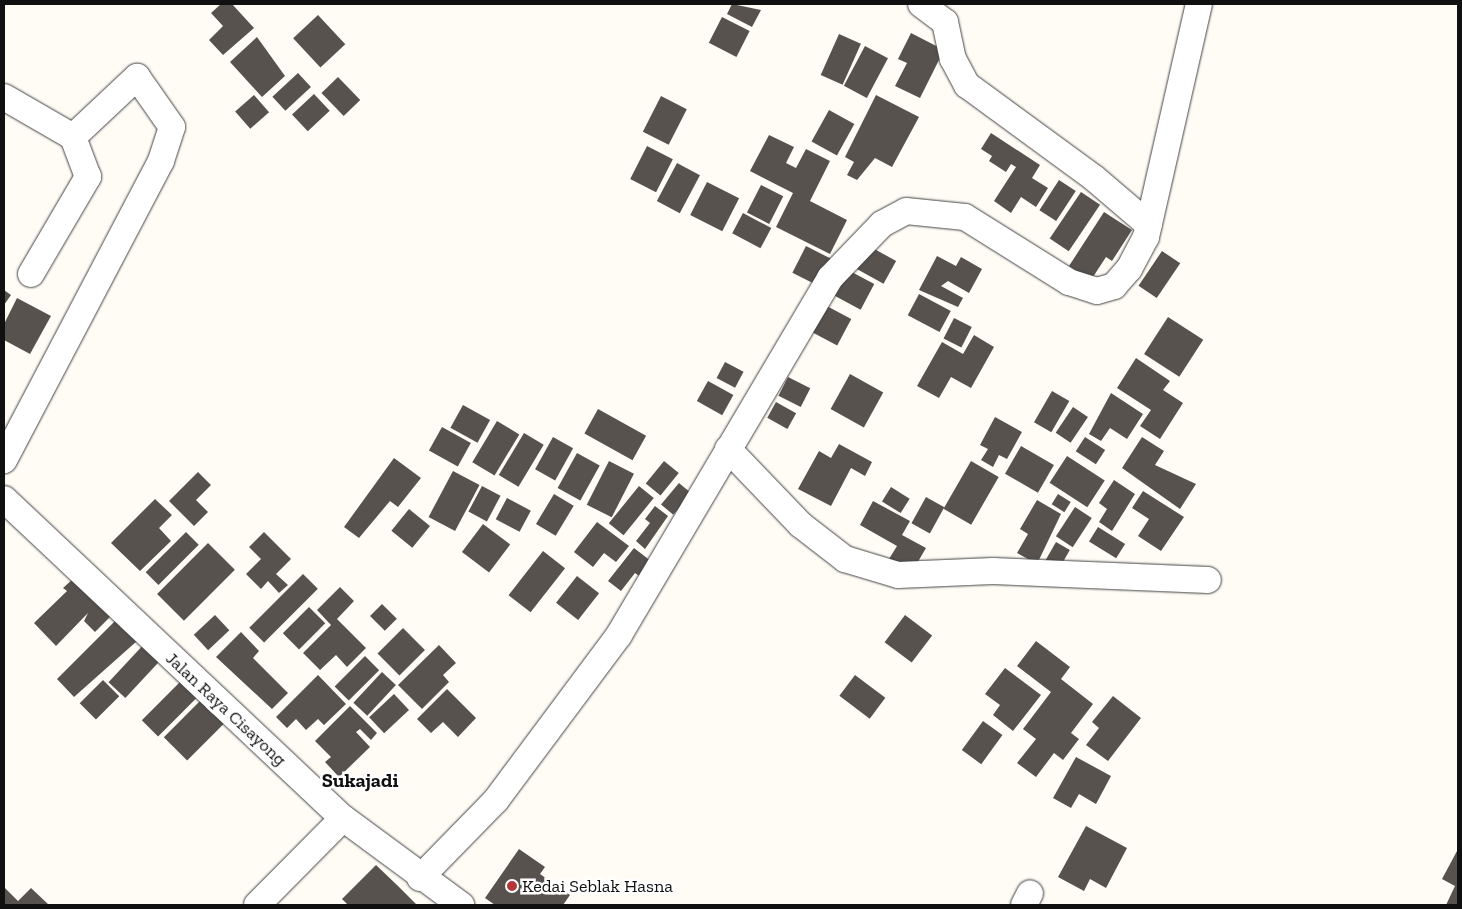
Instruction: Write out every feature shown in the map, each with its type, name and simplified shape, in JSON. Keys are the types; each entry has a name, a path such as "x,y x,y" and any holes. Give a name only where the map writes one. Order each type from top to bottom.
{"street":[{"path":"921,4 945,22 953,59 967,85 1094,178 1149,225"},
{"path":"420,878 496,800 619,635 830,278 882,224 906,211 965,217 1069,282 1098,291 1114,286 1130,269 1149,225 1199,4"},
{"path":"4,460 161,161 172,127 137,77 73,136"},
{"path":"4,97 73,136 88,177 31,274"},
{"path":"728,449 801,525 845,559 898,576 993,571 1208,580"},
{"name":"Jalan Raya Cisayong","path":"4,499 343,818 420,878 461,905"},
{"path":"257,905 343,818"}],"building":[{"path":"221,4 232,4 254,28 223,55 209,40 223,26 211,13"},
{"path":"732,4 761,10 752,27 727,14"},
{"path":"318,15 345,44 320,67 293,38"},
{"path":"722,17 750,31 736,57 709,43"},
{"path":"911,33 944,50 920,98 895,86 907,63 898,59"},
{"path":"839,34 861,44 843,85 821,75"},
{"path":"257,37 285,76 262,97 230,62"},
{"path":"865,46 888,58 867,98 844,86"},
{"path":"298,73 311,87 285,111 272,97"},
{"path":"338,77 360,100 344,116 321,93"},
{"path":"314,94 330,111 308,131 292,114"},
{"path":"254,95 269,112 250,129 235,111"},
{"path":"876,95 919,117 892,167 875,158 857,180 847,175 854,162 845,157"},
{"path":"661,96 687,109 669,145 643,132"},
{"path":"829,110 854,124 837,156 812,141"},
{"path":"991,133 1040,165 1032,178 1048,188 1036,207 1021,197 1011,213 994,201 1016,167 1011,164 1006,172 989,161 992,156 981,149"},
{"path":"769,135 794,147 786,163 796,168 806,149 830,161 810,201 847,220 830,254 776,227 793,193 750,171"},
{"path":"647,146 673,159 656,192 630,179"},
{"path":"677,163 700,175 680,213 657,201"},
{"path":"1059,180 1076,191 1056,221 1039,210"},
{"path":"707,182 739,198 722,231 690,215"},
{"path":"761,185 783,196 769,224 747,213"},
{"path":"1081,192 1100,205 1069,251 1050,238"},
{"path":"1104,212 1132,230 1112,261 1106,257 1091,280 1069,266"},
{"path":"743,213 771,228 760,248 732,233"},
{"path":"806,246 833,260 819,286 792,273"},
{"path":"869,246 896,261 884,284 856,269"},
{"path":"1162,251 1180,263 1157,298 1139,286"},
{"path":"937,256 956,266 961,257 982,269 969,293 948,281 941,286 963,298 958,307 919,290"},
{"path":"846,269 874,284 861,310 832,295"},
{"path":"4,290 11,295 4,305"},
{"path":"919,294 951,311 940,332 908,315"},
{"path":"17,298 51,316 30,354 4,340 4,324"},
{"path":"823,304 851,319 837,346 809,330"},
{"path":"1168,317 1203,340 1179,377 1144,354"},
{"path":"954,318 972,327 961,348 944,338"},
{"path":"974,335 994,347 971,388 951,377 939,398 917,386 942,342 963,354"},
{"path":"1136,358 1170,381 1163,390 1183,403 1160,439 1140,426 1151,410 1117,388"},
{"path":"725,362 744,372 735,388 717,378"},
{"path":"850,374 883,392 864,427 831,409"},
{"path":"788,377 810,388 801,407 778,396"},
{"path":"708,381 733,395 722,415 697,401"},
{"path":"1052,391 1069,401 1051,432 1034,422"},
{"path":"1111,393 1143,414 1127,439 1110,428 1101,441 1089,434"},
{"path":"776,402 796,413 787,429 767,418"},
{"path":"463,405 490,420 478,443 450,428"},
{"path":"1073,407 1088,417 1071,443 1056,433"},
{"path":"598,409 646,436 633,460 584,433"},
{"path":"995,417 1022,432 1007,459 999,455 993,467 981,460 988,449 980,445"},
{"path":"497,421 519,434 495,476 472,462"},
{"path":"442,427 471,443 458,467 429,451"},
{"path":"524,433 544,445 518,487 499,475"},
{"path":"553,437 573,448 555,481 535,469"},
{"path":"1085,437 1105,450 1096,464 1076,451"},
{"path":"1142,437 1164,451 1155,465 1196,484 1180,509 1122,468"},
{"path":"839,444 872,462 865,476 851,468 831,506 798,489 819,451 831,458"},
{"path":"1021,446 1054,465 1038,493 1005,474"},
{"path":"577,453 600,466 580,501 558,488"},
{"path":"1067,456 1105,481 1087,507 1050,483"},
{"path":"394,458 421,478 398,507 390,501 359,538 344,527"},
{"path":"609,461 634,474 612,517 587,505"},
{"path":"664,461 679,473 661,495 646,484"},
{"path":"971,461 999,477 971,525 944,509"},
{"path":"453,471 479,485 455,531 429,517"},
{"path":"198,472 211,485 196,500 208,512 194,526 169,501"},
{"path":"1114,480 1135,494 1112,531 1099,522 1107,509 1099,503"},
{"path":"679,483 691,493 673,515 661,504"},
{"path":"482,486 501,496 487,521 468,512"},
{"path":"639,486 654,498 624,535 609,523"},
{"path":"891,487 910,499 901,513 882,501"},
{"path":"1143,491 1184,517 1161,551 1138,536 1149,519 1132,508"},
{"path":"554,494 574,506 556,536 536,524"},
{"path":"1058,494 1071,502 1064,512 1052,504"},
{"path":"926,497 944,507 930,533 911,523"},
{"path":"507,498 531,511 520,532 496,519"},
{"path":"155,499 172,515 159,528 171,541 140,571 111,543"},
{"path":"1037,500 1061,514 1037,564 1017,553 1028,534 1020,529"},
{"path":"873,501 910,521 902,535 926,548 912,572 889,559 897,546 860,525"},
{"path":"655,506 668,516 645,549 636,541 650,523 645,519"},
{"path":"1075,507 1092,518 1073,547 1056,536"},
{"path":"409,509 430,526 412,548 391,531"},
{"path":"597,522 629,546 616,562 604,553 593,567 574,552"},
{"path":"483,524 510,544 489,572 462,552"},
{"path":"1098,527 1125,544 1116,558 1089,541"},
{"path":"186,532 199,545 158,585 146,572"},
{"path":"264,532 291,559 276,574 288,585 279,593 268,581 261,589 246,574 261,559 249,547"},
{"path":"1056,542 1070,550 1058,570 1044,562"},
{"path":"208,543 235,570 184,621 157,594"},
{"path":"634,548 656,565 645,580 635,573 621,591 608,581"},
{"path":"543,551 565,568 531,612 509,595"},
{"path":"303,574 318,589 264,643 249,628"},
{"path":"577,576 599,593 578,620 556,603"},
{"path":"74,578 111,616 95,632 84,621 88,613 56,646 34,623 67,591 63,588"},
{"path":"340,587 354,601 337,619 366,648 347,667 336,655 320,670 303,653 331,625 317,610"},
{"path":"382,604 397,619 385,631 370,616"},
{"path":"309,607 325,623 299,649 283,633"},
{"path":"215,615 229,630 208,650 194,635"},
{"path":"905,615 932,635 912,663 885,642"},
{"path":"116,620 137,641 74,697 57,679"},
{"path":"403,628 425,650 399,675 378,653"},
{"path":"241,632 259,651 253,658 288,693 272,709 216,657"},
{"path":"1036,641 1070,667 1061,679 1093,704 1071,733 1079,739 1063,760 1054,753 1036,777 1017,763 1036,739 1023,729 1051,692 1017,666"},
{"path":"146,642 163,658 125,698 108,682"},
{"path":"439,645 456,663 443,675 449,682 422,709 398,685"},
{"path":"365,656 379,670 349,701 335,686"},
{"path":"1005,668 1041,695 1013,731 993,715 1000,705 985,694"},
{"path":"382,672 396,685 367,716 353,703"},
{"path":"318,675 346,704 324,725 318,719 306,730 296,719 287,728 276,717"},
{"path":"855,675 885,698 870,719 839,696"},
{"path":"103,680 119,696 96,720 80,703"},
{"path":"180,682 196,698 158,736 142,720"},
{"path":"447,689 476,718 458,737 443,722 431,733 417,719"},
{"path":"394,694 409,710 384,733 369,717"},
{"path":"1113,696 1141,718 1108,761 1086,745 1099,728 1092,722"},
{"path":"202,699 225,722 187,761 164,737"},
{"path":"350,706 377,733 371,740 360,729 356,732 370,747 339,777 325,762 331,757 315,741"},
{"path":"983,721 1002,735 981,764 962,750"},
{"path":"1076,757 1111,776 1096,804 1079,794 1071,808 1053,798"},
{"path":"1086,826 1127,848 1106,888 1090,879 1084,891 1058,877"},
{"name":"Kedai Seblak Hasna","path":"519,849 545,867 540,874 570,895 563,905 495,905 485,898"},
{"path":"1457,851 1458,905 1446,905 1455,886 1442,879"},
{"path":"376,865 417,905 348,905 342,899"},
{"path":"4,887 18,901 31,888 49,905 4,905"}],"place":[{"name":"Kedai Seblak Hasna","path":"512,886"}],"district":[{"name":"Sukajadi","path":"360,780"}]}
